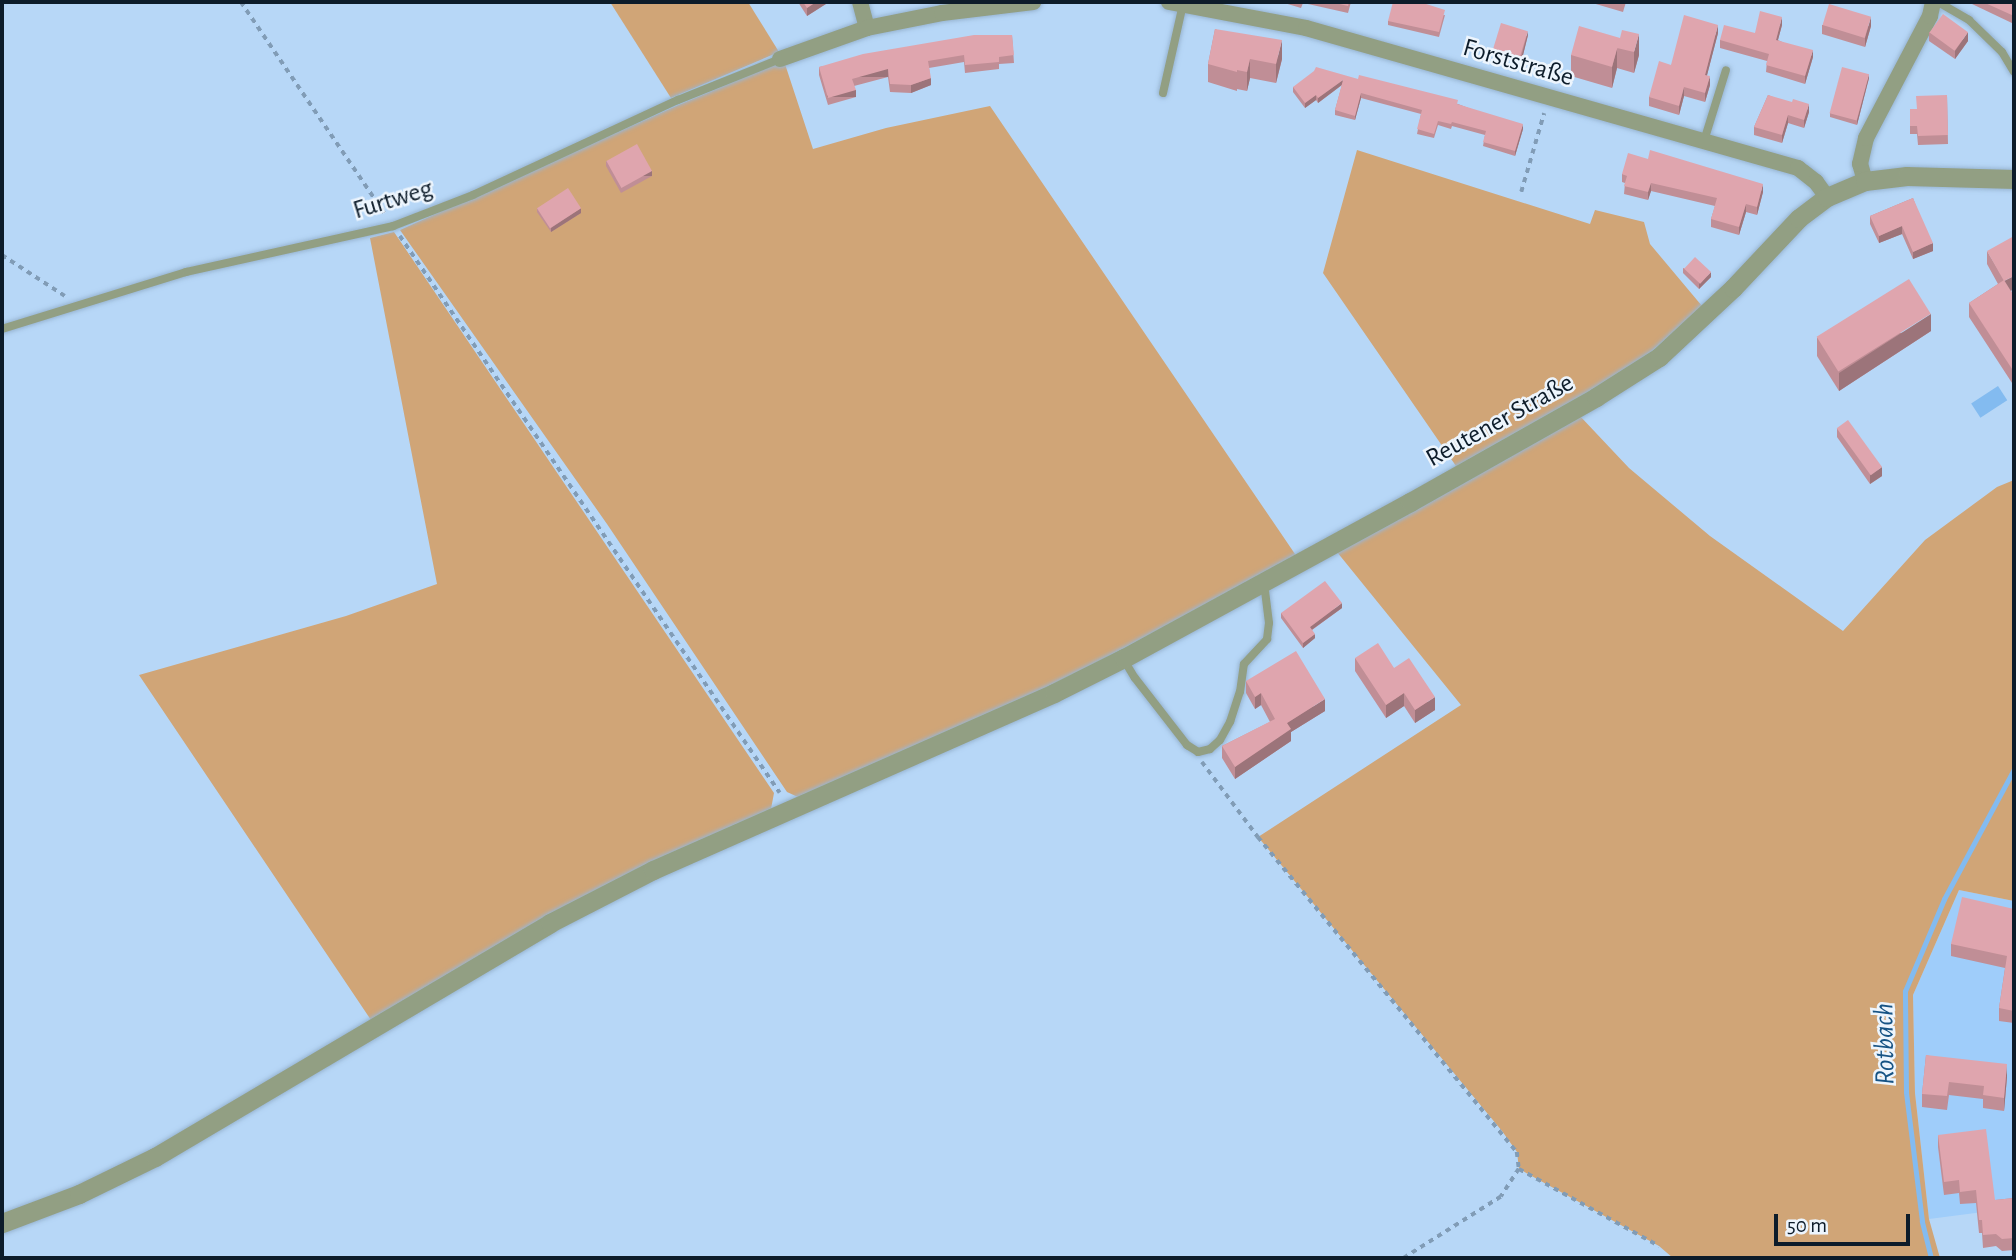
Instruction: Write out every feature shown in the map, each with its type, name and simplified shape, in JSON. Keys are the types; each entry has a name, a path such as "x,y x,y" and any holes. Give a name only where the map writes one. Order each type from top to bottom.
{"street":[{"path":"860,2 867,28"},
{"path":"780,59 867,28 942,13 1033,2"},
{"name":"Forststraße","path":"1179,2 1306,28 1798,168 1816,182 1827,197"},
{"path":"1865,181 1860,164 1866,138 1936,2"},
{"name":"Reutener Straße","path":"2,1223 79,1194 156,1157 550,923 653,870 1054,693 1124,659 1596,397 1659,357 1733,288 1799,218 1827,197 1865,181 1906,176 2014,179"}],"lane":[{"path":"1163,93 1179,2"},
{"path":"1936,2 1969,20 2002,52 2014,72"},
{"name":"Furtweg","path":"2,329 187,272 393,226 473,195 678,100 780,59"},
{"path":"1704,141 1726,70"},
{"path":"1124,659 1178,735 1198,752 1210,748 1220,740 1240,692 1244,664 1267,639 1269,623 1264,583"}],"path":[{"path":"242,2 791,809"},
{"path":"1521,192 1541,124"},
{"path":"2,255 81,306"},
{"path":"1198,752 1203,765 1258,836 1517,1152 1519,1170 1501,1197 1405,1258"},
{"path":"1519,1170 1659,1246"}],"shaded area":[{"path":"610,2 748,2 779,52 671,98"},
{"path":"784,61 813,149 886,128 990,106 1297,557 1051,686 798,797 787,792 607,524 400,230 676,106"},
{"path":"1357,150 1590,224 1595,210 1644,222 1650,244 1702,306 1653,350 1612,378 1456,466 1323,273"},
{"path":"394,232 774,793 771,809 371,1020 139,675 346,616 437,584 370,238"},
{"path":"1998,386 2007,400 1980,418 1971,403"},
{"path":"1579,415 1629,468 1710,536 1843,631 1925,540 1997,487 2014,480 2014,901 1959,890 1913,995 1915,1093 1929,1219 1940,1258 1673,1258 1659,1246 1519,1169 1517,1152 1502,1131 1258,837 1461,705 1337,552"},
{"path":"1959,890 2014,901 2014,1208 1929,1219 1915,1093 1913,995"}],"building":[{"path":"803,2 816,2 807,8"},
{"path":"1331,2 1349,2 1348,6"},
{"path":"1393,2 1420,2 1445,10 1439,32 1388,21"},
{"path":"1983,2 2014,2 2014,16"},
{"path":"1829,4 1871,17 1865,38 1823,25"},
{"path":"1760,11 1782,17 1776,40 1813,50 1805,76 1766,65 1769,54 1720,40 1724,25 1755,33"},
{"path":"1943,14 1968,32 1955,51 1929,33"},
{"path":"1684,15 1718,25 1705,75 1710,76 1705,93 1684,87 1679,106 1649,97 1659,61 1671,65"},
{"path":"1501,23 1528,31 1519,59 1493,51"},
{"path":"1579,26 1620,38 1622,30 1639,34 1634,52 1617,48 1612,67 1571,55"},
{"path":"1215,29 1282,40 1276,64 1250,59 1247,72 1237,72 1208,64"},
{"path":"974,35 1012,35 1014,55 999,57 999,62 965,65 964,55 928,61 931,78 911,85 890,84 888,69 852,79 856,90 828,98 819,67 863,54"},
{"path":"1316,67 1358,79 1359,75 1458,100 1457,104 1523,124 1515,151 1483,142 1486,131 1452,122 1438,121 1434,134 1417,129 1422,110 1361,93 1355,116 1335,110 1343,80 1318,98 1316,95 1305,103 1293,87"},
{"path":"1842,67 1869,74 1857,121 1830,113"},
{"path":"1768,95 1809,104 1804,120 1788,115 1782,135 1754,127"},
{"path":"1947,95 1948,135 1918,136 1917,126 1910,126 1910,109 1917,109 1916,96"},
{"path":"637,144 652,171 621,188 606,161"},
{"path":"1650,150 1763,184 1757,207 1746,204 1739,227 1711,219 1717,198 1651,183 1648,192 1624,186 1627,176 1622,174 1628,153 1648,159"},
{"path":"568,188 581,208 550,228 537,208"},
{"path":"1913,198 1933,243 1913,252 1902,226 1879,236 1870,216"},
{"path":"2014,236 2014,276 2004,281 1987,251"},
{"path":"1695,257 1711,272 1700,284 1684,269"},
{"path":"1909,279 1931,314 1838,372 1817,337"},
{"path":"2004,280 2014,296 2014,372 1969,303"},
{"path":"1848,420 1882,467 1871,475 1837,428"},
{"path":"1325,581 1342,603 1310,627 1315,634 1303,643 1281,613"},
{"path":"1378,643 1394,668 1409,658 1435,697 1415,710 1404,693 1386,705 1355,658"},
{"path":"1296,651 1325,699 1287,723 1291,729 1235,767 1222,746 1275,719 1261,693 1255,697 1246,681"},
{"path":"1962,897 2014,909 2014,1011 1999,1008 2007,956 1951,944"},
{"path":"1926,1055 2007,1064 2004,1098 1983,1095 1984,1086 1949,1082 1947,1096 1922,1094"},
{"path":"1986,1129 1995,1200 2014,1198 2014,1238 2002,1239 1996,1234 1983,1235 1976,1190 1960,1192 1959,1180 1944,1182 1938,1135"}],"waterway":[{"name":"Rotbach","path":"1931,1258 1922,1221 1906,1092 1905,991 1944,899 2014,769"}]}
